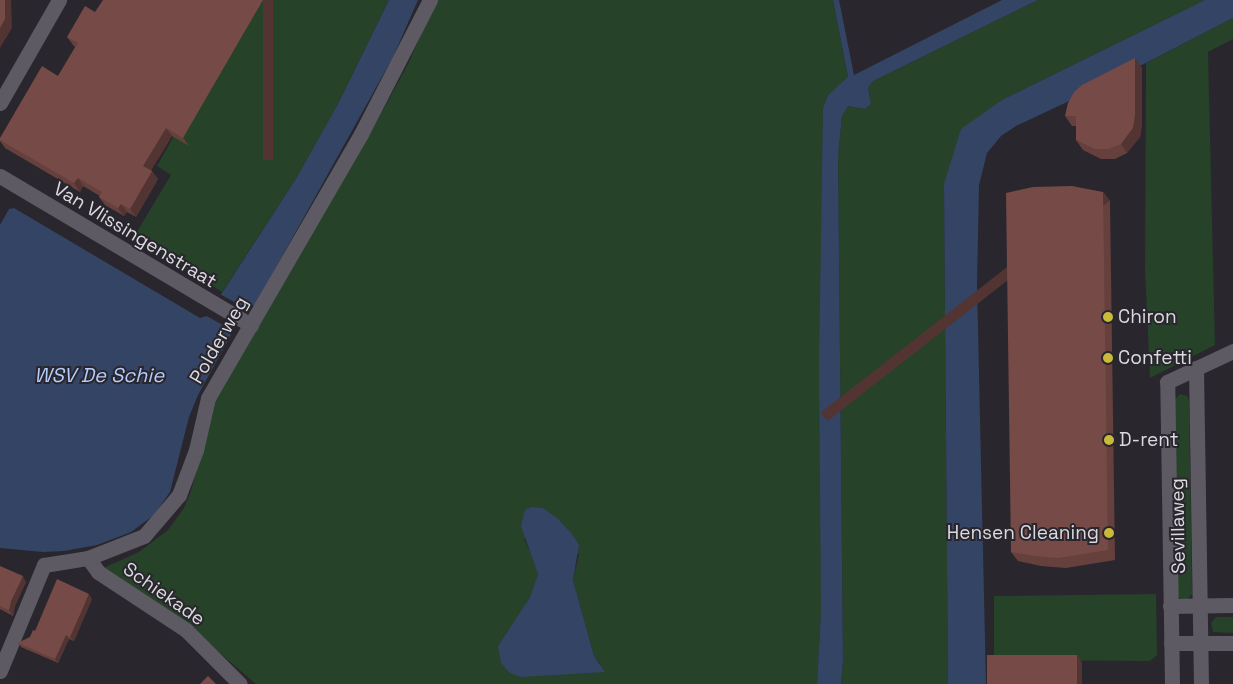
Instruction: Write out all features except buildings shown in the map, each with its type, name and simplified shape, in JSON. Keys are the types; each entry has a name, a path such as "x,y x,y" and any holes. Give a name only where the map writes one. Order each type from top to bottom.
{"street":[{"path":"0,103 59,0"},
{"name":"Polderweg","path":"0,671 44,565 88,558 144,536 179,495 196,450 208,398 246,323 361,134 430,0"},
{"name":"Van Vlissingenstraat","path":"0,176 246,323"},
{"path":"1196,368 1233,350"},
{"name":"Sevillaweg","path":"1172,684 1167,382 1196,368 1201,684"},
{"name":"Schiekade","path":"88,558 98,572 186,630 240,684"},
{"path":"1170,606 1233,606"},
{"path":"1171,643 1233,643"}],"green space":[{"path":"250,0 389,0 339,102 297,177 222,292 135,235 171,175 157,166"},
{"path":"436,0 833,0 848,78 828,95 823,108 821,611 817,684 256,684 194,631 99,570 139,552 168,530 184,508 191,491 213,404 364,145 408,64","holes":["524,539 579,554 573,580 594,656 601,665 498,646 530,597 538,574 535,561"]},
{"path":"1038,0 1205,0 1002,100 944,184 948,684 841,684 843,661 838,157 842,116 848,106 865,109 871,104 868,88 873,81"},
{"path":"1233,18 1233,39 1208,52 1215,345 1150,378 1145,269 1146,63"},
{"path":"1180,394 1187,396 1189,400 1192,594 1187,600 1180,599 1177,594 1174,400"},
{"path":"1156,594 1157,655 1150,661 994,660 994,596"},
{"path":"1216,617 1233,617 1233,633 1213,632 1211,623"}],"water":[{"name":"WSV De Schie","path":"389,0 418,0 393,57 255,305 242,305 227,329 231,335 198,395 189,417 170,492 154,515 131,532 97,545 64,551 43,552 0,548 0,225 9,209 14,208 200,318 207,316 297,177 339,102"},
{"path":"833,0 839,0 854,75 1002,0 1038,0 873,81 868,88 871,104 865,109 848,106 842,116 838,157 843,661 841,684 817,684 821,611 819,364 823,108 828,95 848,77"},
{"path":"1205,0 1233,0 1233,18 1101,86 1016,126 1001,136 987,153 979,185 977,285 986,684 948,684 944,184 961,129 1002,100"},
{"path":"531,507 543,508 557,518 572,534 579,545 573,580 594,656 605,672 521,677 510,673 501,663 498,646 530,597 538,574 521,526 525,510"}],"pier":[{"path":"218,293 245,308 230,329 203,314 206,313"}],"place":[{"name":"Chiron","path":"1108,317"},
{"name":"Confetti","path":"1108,358"},
{"name":"D-rent","path":"1109,440"},
{"name":"Hensen Cleaning","path":"1109,533"}]}
